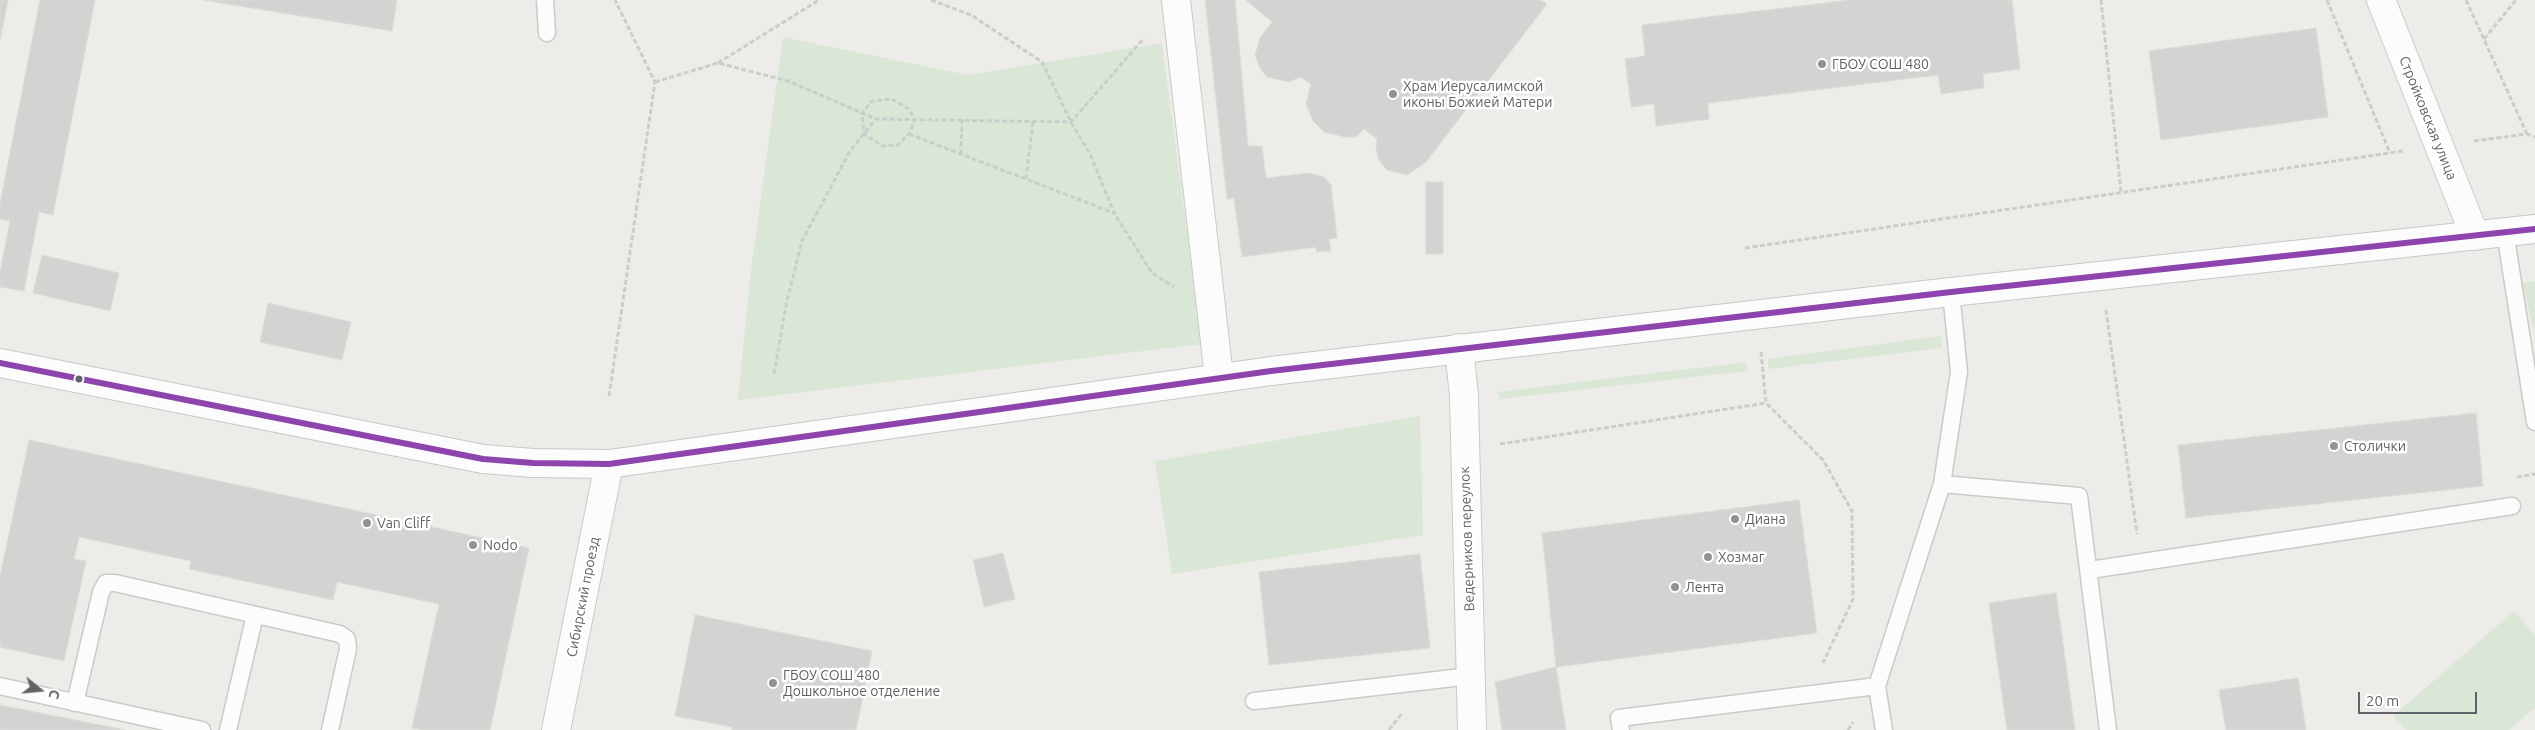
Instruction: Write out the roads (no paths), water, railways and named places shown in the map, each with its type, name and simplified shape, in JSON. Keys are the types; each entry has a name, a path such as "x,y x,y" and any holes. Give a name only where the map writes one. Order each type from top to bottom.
{"street":[{"name":"Стройковская улица","path":"2381,0 2475,236"},
{"path":"1176,1 1218,377"},
{"path":"0,363 483,459 533,463 609,464 1218,377 1951,292 2535,229"},
{"name":"Ведерников переулок","path":"1459,348 1464,396 1472,730"},
{"name":"Сибирский проезд","path":"556,730 609,464"}],"lane":[{"path":"545,0 547,33"},
{"path":"2505,232 2535,422"},
{"path":"1884,730 1877,686 1942,484 1959,372 1951,292"},
{"path":"2522,343 2535,356"},
{"path":"1942,484 2079,496 2090,570 2108,730"},
{"path":"2090,570 2512,506"},
{"path":"75,703 101,592 106,583 115,583 340,634 347,639 348,649 330,730"},
{"path":"228,730 255,615"},
{"path":"1254,701 1470,676"},
{"path":"0,686 198,730"},
{"path":"1620,730 1619,718 1877,686"}],"place":[{"name":"ГБОУ СОШ 480","path":"1822,64"},
{"name":"Храм Иерусалимской иконы Божией Матери","path":"1393,94"},
{"name":"Столички","path":"2334,446"},
{"name":"Диана","path":"1735,519"},
{"name":"Van Cliff","path":"367,523"},
{"name":"Nodo","path":"473,545"},
{"name":"Хозмаг","path":"1708,557"},
{"name":"Лента","path":"1675,587"},
{"name":"ГБОУ СОШ 480 Дошкольное отделение","path":"773,683"}]}
